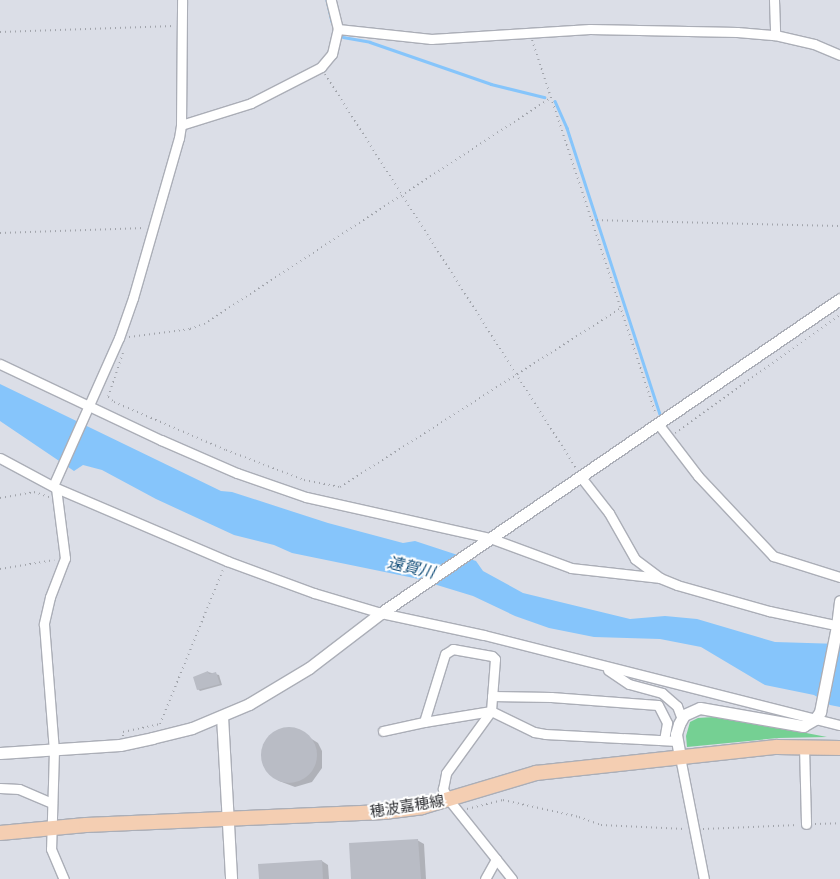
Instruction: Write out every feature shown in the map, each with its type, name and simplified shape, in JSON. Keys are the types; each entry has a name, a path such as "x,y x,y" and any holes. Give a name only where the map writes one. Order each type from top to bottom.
{"main road":[{"name":"穂波嘉穂線","path":"0,833 227,817 384,812 422,807 536,773 752,749 804,746 840,748"}],"street":[{"path":"64,879 52,849 50,828 54,750 44,624 50,597 65,558 54,486 119,338 153,228 181,125 182,0"},
{"path":"181,125 251,103 321,67 332,54 338,29 331,0"},
{"path":"774,0 775,35"},
{"path":"338,29 431,39 590,30 737,32 775,35 814,44 840,54"},
{"path":"0,754 124,744 192,728 249,704 288,681 486,541 580,476 659,425 840,299"},
{"path":"0,364 89,408 237,473 306,497 486,541 571,568 660,578"},
{"path":"659,425 698,476 773,556 840,577"},
{"path":"0,458 54,486 227,561 314,593 601,665 818,716 840,724"},
{"path":"580,476 609,513 635,559 660,578 677,585 768,611 838,628"},
{"path":"704,879 676,734 682,719 692,711 700,708 803,726 818,716 838,628 840,601"},
{"path":"424,722 445,654 449,651 472,653 495,659 490,711 446,773 444,788 449,800 512,879"},
{"path":"601,665 630,684 662,693 670,699 682,719"},
{"path":"492,696 551,697 658,705 667,723 664,740"},
{"path":"383,731 490,711 534,732 545,734 677,741"},
{"path":"222,716 231,879"},
{"path":"804,746 806,824"},
{"path":"0,788 18,789 52,803"},
{"path":"485,879 496,859"}],"path":[{"path":"0,32 182,26"},
{"path":"529,32 593,220 659,425"},
{"path":"321,67 580,476"},
{"path":"119,338 190,329 204,324 551,98"},
{"path":"593,220 840,226"},
{"path":"0,233 153,228"},
{"path":"126,346 108,397 114,402 295,477 340,487 621,308"},
{"path":"670,438 679,429 840,315"},
{"path":"0,498 34,492 57,499"},
{"path":"0,569 65,558"},
{"path":"124,744 123,732 160,724 227,561"},
{"path":"458,812 503,800 579,817 601,825 695,829 840,823"}],"green space":[{"path":"714,717 827,737 778,738 687,747 686,736 690,722 698,718"}],"water":[{"name":"遠賀川","path":"0,384 221,491 232,492 328,523 403,543 415,541 476,561 483,571 523,593 630,619 665,616 697,619 775,642 840,644 840,707 830,705 814,695 765,685 701,647 660,639 594,637 549,628 515,616 473,596 414,578 292,553 274,545 234,535 156,499 102,470 83,465 74,471 0,421"}],"building":[{"path":"208,671 209,674 216,672 220,684 197,690 193,677"},
{"path":"283,727 295,727 305,731 313,739 317,755 313,771 305,779 295,783 283,783 273,779 265,771 261,761 261,749 265,739 273,731"},
{"path":"418,839 421,879 351,879 349,843"},
{"path":"322,860 323,879 259,879 258,864"}],"waterway":[{"path":"327,0 332,21"},
{"path":"343,37 370,42 491,84 544,97"},
{"path":"555,101 567,128 660,415"}]}
